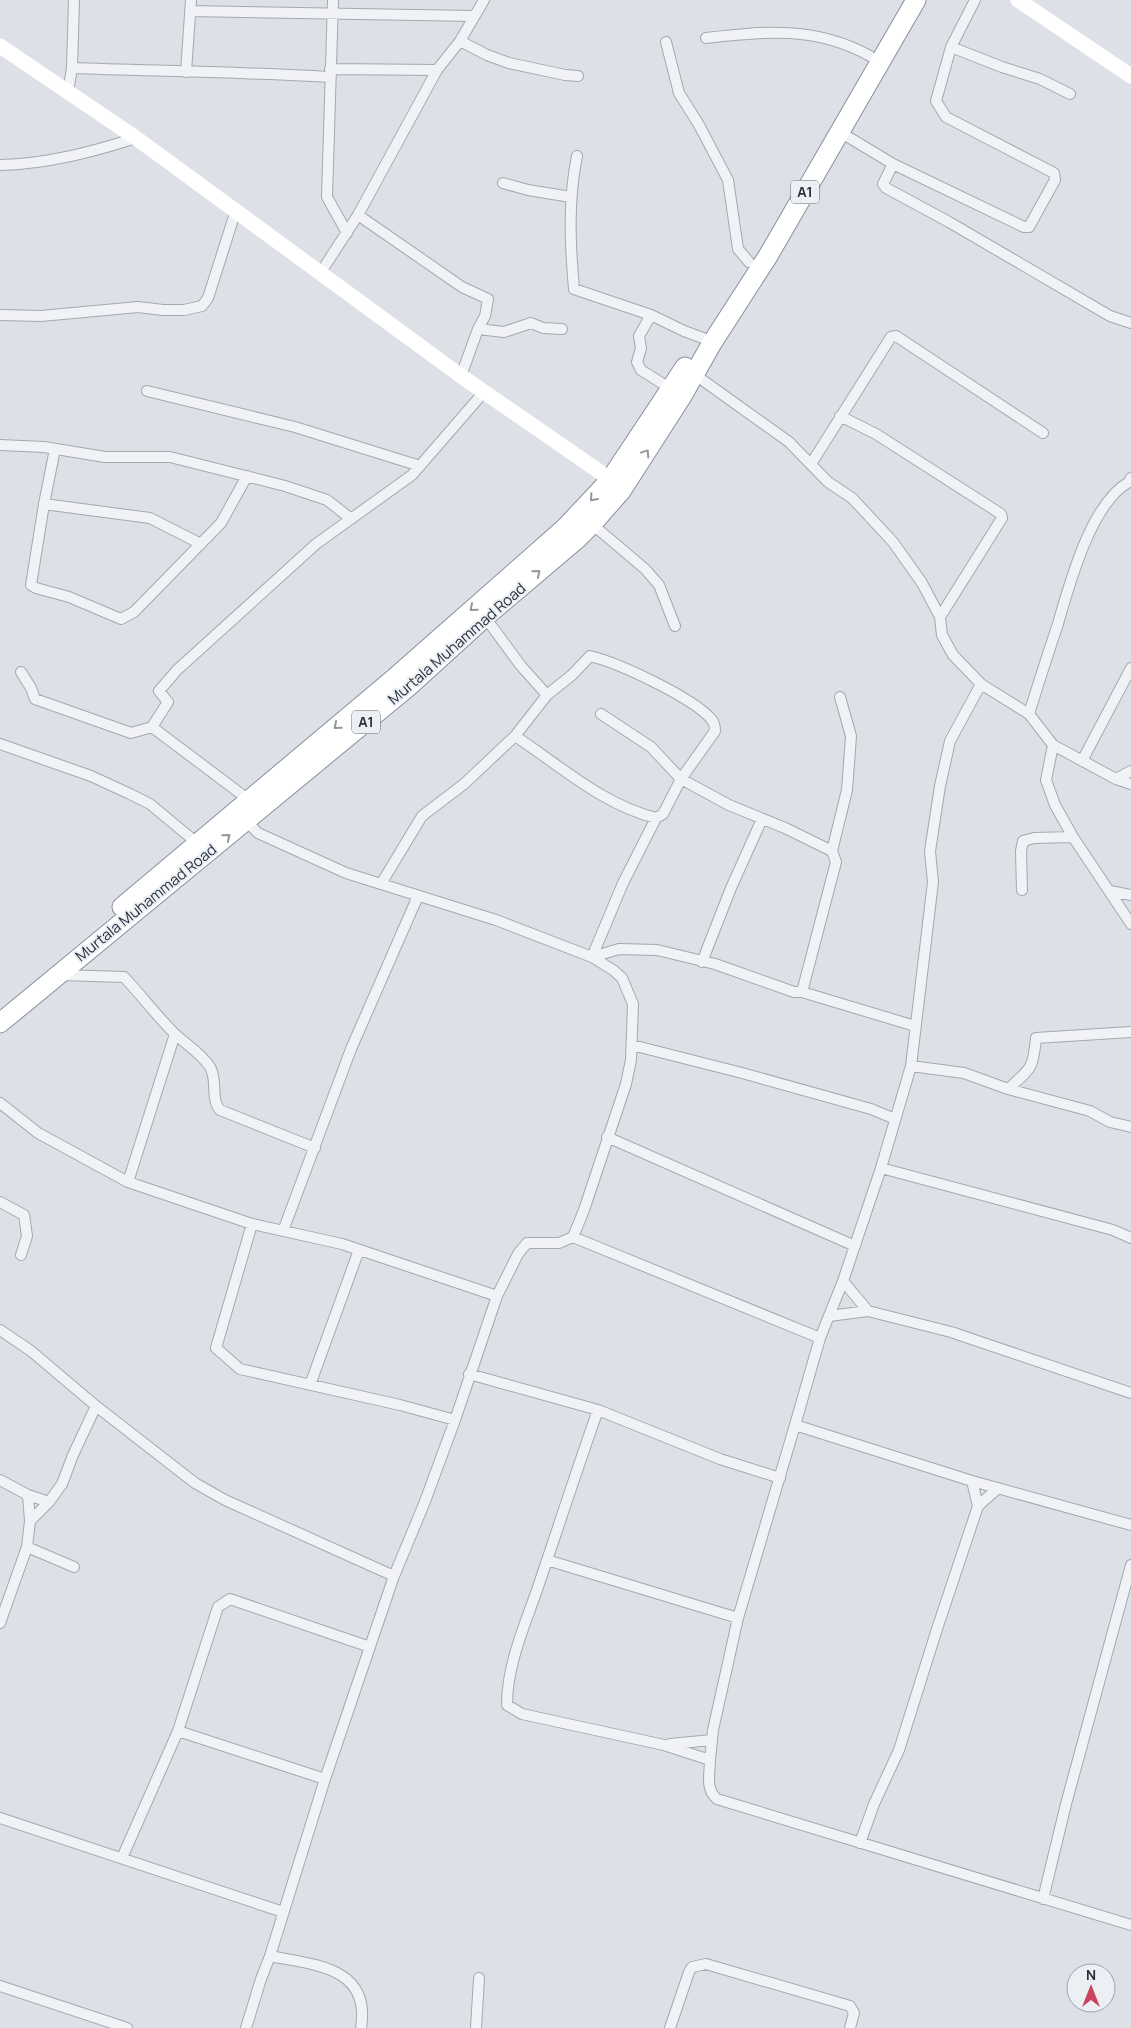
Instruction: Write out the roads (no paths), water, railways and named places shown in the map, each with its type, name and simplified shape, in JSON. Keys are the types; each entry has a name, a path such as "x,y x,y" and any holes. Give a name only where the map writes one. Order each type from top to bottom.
{"highway":[{"name":"A1","path":"688,376 703,338 902,0"},
{"name":"A1","path":"688,376 768,256 916,0"},
{"name":"Murtala Muhammad Road","path":"0,1023 247,822 309,760 402,682 485,618 563,552 592,524 671,389 688,376"},
{"name":"Murtala Muhammad Road","path":"402,682 565,528 615,485 657,436 688,376"},
{"name":"Murtala Muhammad Road","path":"0,1009 249,800 309,760"}],"street":[{"path":"68,92 72,68 74,0"},
{"path":"186,72 191,0"},
{"path":"332,0 327,197 347,233"},
{"path":"321,272 358,215 437,70 460,41 484,0"},
{"path":"840,132 893,164 1024,227 1029,227 1055,180 1054,173 946,117 936,100 950,47 975,0"},
{"path":"1018,0 1131,76"},
{"path":"190,11 474,16"},
{"path":"706,38 750,33 809,34 828,38 870,56"},
{"path":"460,41 487,56 509,63 578,76"},
{"path":"666,42 679,93 699,124 728,180 738,249 749,262"},
{"path":"0,46 136,138 461,376 615,485"},
{"path":"950,47 1040,79 1070,94"},
{"path":"72,68 186,72 329,73 437,70"},
{"path":"0,165 17,165 59,159 136,138"},
{"path":"577,156 571,196 570,242 574,289 651,314 684,331 703,338"},
{"path":"893,164 883,184 886,188 950,222 1110,316 1131,323"},
{"path":"503,183 528,190 571,196"},
{"path":"0,315 41,316 138,307 184,310 202,306 208,298 236,210"},
{"path":"358,215 462,287 488,299 485,316 478,329 461,376"},
{"path":"651,314 639,336 641,348 637,362 641,370 671,389"},
{"path":"478,329 504,332 532,323 543,328 562,329"},
{"path":"811,464 891,337 896,336 1043,433"},
{"path":"688,376 789,442 828,482 852,498 893,542 922,583 940,618 942,635 953,655 981,684 1029,714 1053,745 1116,779 1131,784"},
{"path":"146,391 295,427 420,466"},
{"path":"21,672 32,688 35,699 131,733 152,727 168,702 160,691 177,670 316,544 412,475 484,392"},
{"path":"840,416 876,434 1001,514 1002,518 940,618"},
{"path":"0,445 55,449 106,457 170,457 285,486 327,500 350,518"},
{"path":"55,449 31,585 69,597 121,619 134,612 221,524 247,476"},
{"path":"1029,714 1079,556 1102,511 1121,487 1130,481"},
{"path":"44,504 150,518 201,544"},
{"path":"592,524 645,569 659,585 675,626"},
{"path":"485,618 521,666 546,695"},
{"path":"382,884 422,816 464,784 515,736 546,695 572,675 590,656 621,666 692,703 712,719 715,724 715,731 681,779 663,814 656,818 620,890 592,957"},
{"path":"1082,761 1131,668"},
{"path":"981,684 950,741 940,786 930,851 933,882 911,1066 881,1168 855,1246 820,1338 738,1618 712,1740 709,1786 711,1794 717,1798 1131,1925"},
{"path":"802,992 836,862 832,851 847,790 851,736 840,697"},
{"path":"602,714 651,747 681,779 729,805 832,851"},
{"path":"152,727 249,800"},
{"path":"515,736 587,786 634,812 656,818"},
{"path":"0,744 91,776 150,804 197,843"},
{"path":"1053,745 1046,780 1055,805 1073,837 1131,924"},
{"path":"1116,779 1131,771"},
{"path":"702,962 731,888 762,819"},
{"path":"246,2028 324,1779 394,1576 424,1504 455,1420 497,1296 518,1254 527,1243 559,1243 573,1237 584,1210 626,1084 631,1060 634,1004 622,978 592,957 496,920 346,873 258,833 247,822"},
{"path":"1022,890 1021,851 1023,841 1034,838 1073,837"},
{"path":"1110,891 1131,895"},
{"path":"283,1230 351,1049 418,896"},
{"path":"592,957 619,949 657,950 715,964 794,992 802,992 915,1026"},
{"path":"57,975 124,977 174,1034 199,1053 209,1066 215,1076 216,1105 220,1110 315,1148"},
{"path":"1008,1089 1029,1069 1034,1061 1036,1038 1131,1032"},
{"path":"128,1182 174,1034"},
{"path":"632,1045 871,1109 896,1119"},
{"path":"911,1066 964,1073 1008,1089 1090,1111 1110,1122 1131,1127"},
{"path":"0,1103 38,1133 128,1182 252,1224 359,1250 497,1296"},
{"path":"607,1137 855,1246"},
{"path":"881,1168 1113,1230 1131,1238"},
{"path":"0,1202 24,1215 27,1236 21,1255"},
{"path":"252,1224 216,1348 240,1369 455,1420"},
{"path":"573,1237 820,1338"},
{"path":"310,1385 359,1250"},
{"path":"843,1281 868,1311"},
{"path":"829,1316 868,1311 951,1332 1131,1393"},
{"path":"0,1330 31,1351 96,1406 195,1483 226,1500 394,1576"},
{"path":"469,1374 598,1410 720,1459 780,1478"},
{"path":"30,1521 49,1502 62,1484 73,1455 96,1406"},
{"path":"598,1410 507,1684 507,1705 522,1714 664,1745 710,1760"},
{"path":"795,1425 972,1481 1131,1525"},
{"path":"0,1480 28,1495 49,1502"},
{"path":"972,1481 978,1506"},
{"path":"860,1843 874,1804 899,1750 936,1629 978,1506 998,1488"},
{"path":"0,1623 27,1547 30,1521 28,1495"},
{"path":"27,1547 74,1566"},
{"path":"547,1560 738,1618"},
{"path":"1043,1899 1066,1804 1131,1566"},
{"path":"122,1858 178,1730 218,1607 230,1599 370,1647"},
{"path":"178,1730 324,1779"},
{"path":"664,1745 712,1740"},
{"path":"0,1818 283,1912"},
{"path":"270,1956 322,1967 344,1976 356,1988 362,2001 361,2028"},
{"path":"670,2028 689,1972 692,1967 706,1964 850,2006 854,2013 850,2028"},
{"path":"476,2028 479,1978"},
{"path":"0,1986 121,2027"}]}
